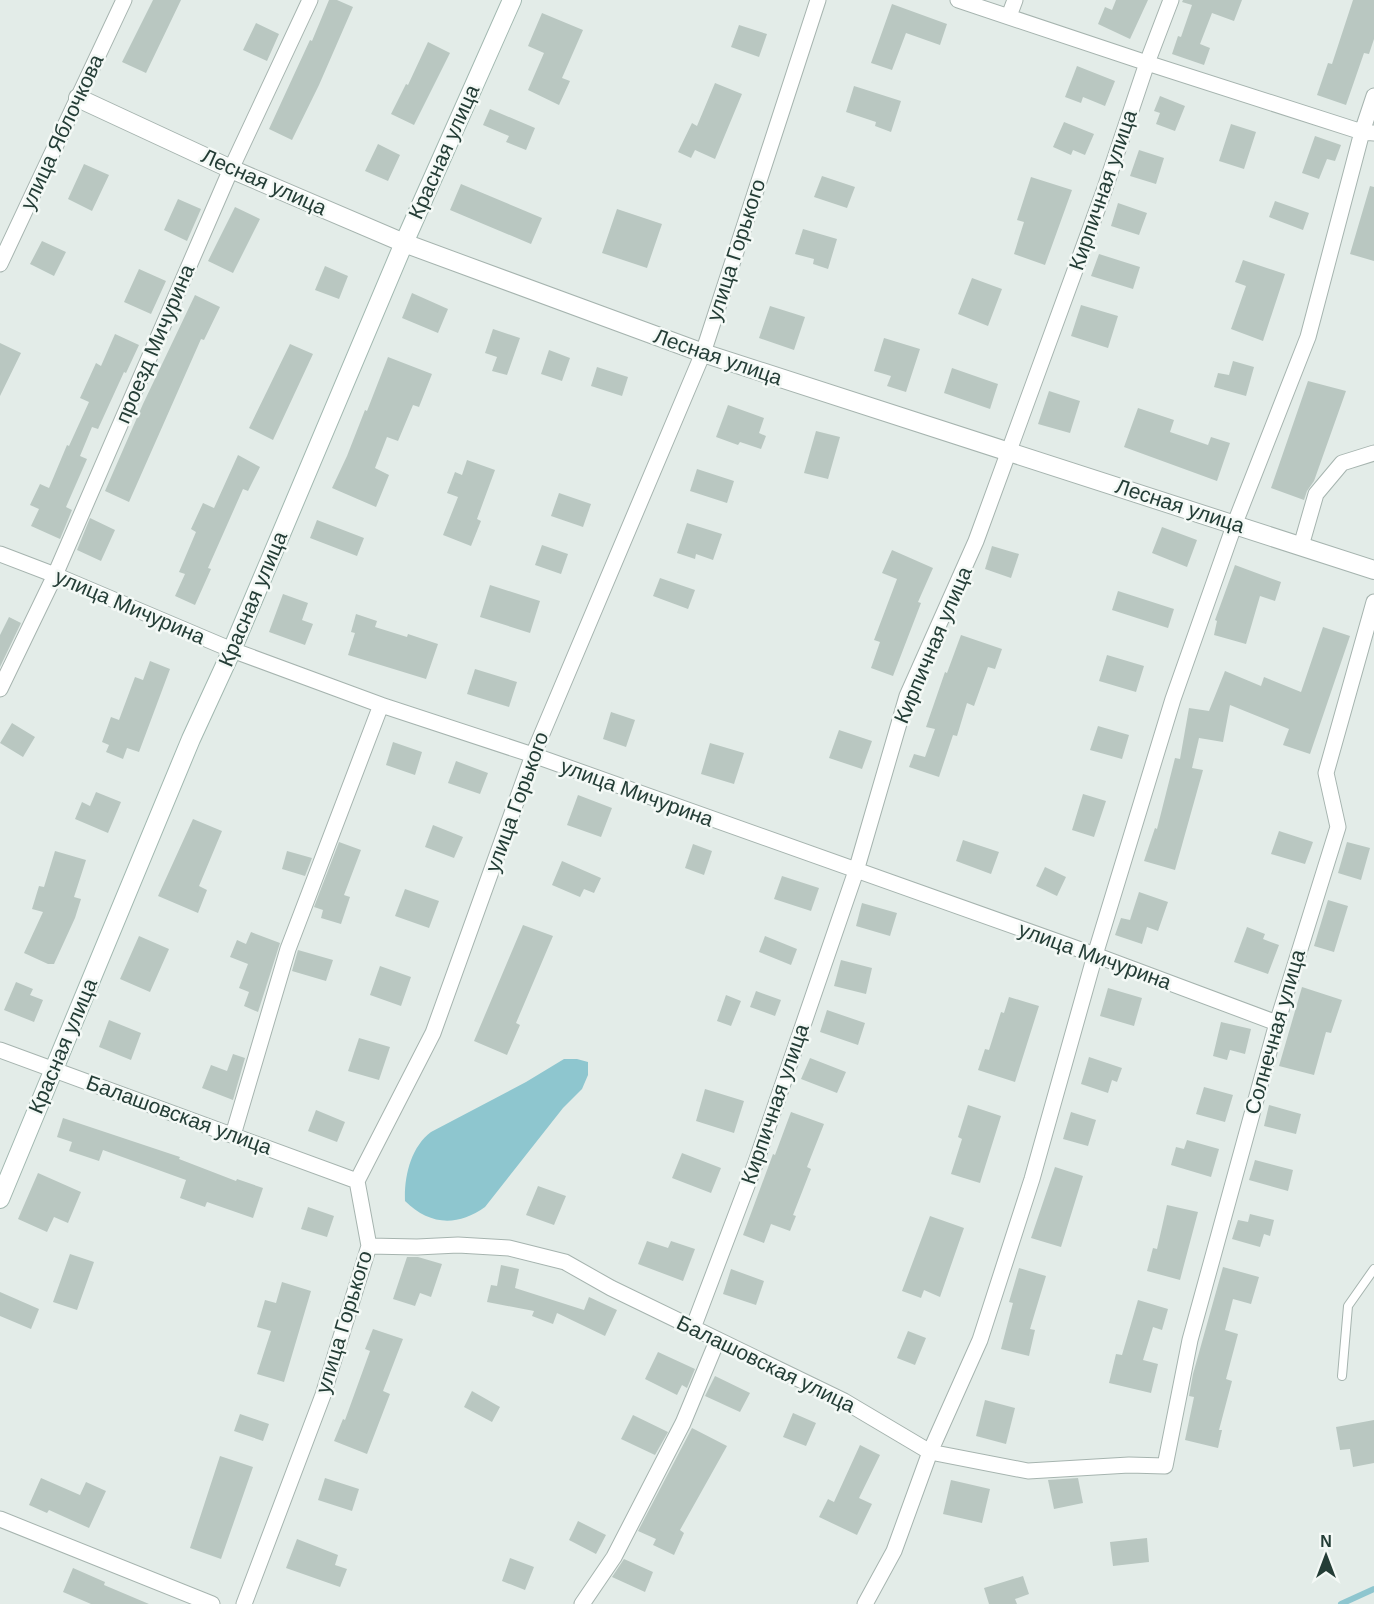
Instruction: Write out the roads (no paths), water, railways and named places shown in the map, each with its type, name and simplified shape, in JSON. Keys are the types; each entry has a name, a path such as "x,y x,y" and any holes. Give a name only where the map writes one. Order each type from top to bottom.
{"street":[{"name":"улица Яблочкова","path":"0,264 124,0"},
{"name":"проезд Мичурина","path":"0,689 55,575 231,169 310,0"},
{"name":"Красная улица","path":"0,1199 192,739 232,650 404,243 512,0"},
{"name":"улица Горького","path":"244,1604 323,1395 369,1246 357,1181 433,1033 533,755 703,353 818,0"},
{"path":"958,0 1147,63 1368,132"},
{"path":"1009,16 1016,0"},
{"name":"Кирпичная улица","path":"693,1328 756,1162 856,871 907,696 976,541 1104,191 1147,63 1172,0"},
{"path":"865,1604 894,1551 930,1452 980,1340 1032,1179 1095,955 1173,699 1235,524 1308,337 1368,132 1374,96"},
{"name":"Лесная улица","path":"78,98 231,169 404,243 703,353 1374,570"},
{"path":"1301,546 1316,494 1342,462 1374,453"},
{"name":"улица Мичурина","path":"0,554 232,650 381,705 533,755 1095,955 1277,1023"},
{"name":"Солнечная улица","path":"1165,1466 1190,1340 1277,1023 1338,827 1326,773 1374,602"},
{"path":"232,1135 288,949 381,705"},
{"name":"Балашовская улица","path":"0,1050 357,1181"},
{"name":"Балашовская улица","path":"369,1246 458,1245 509,1248 565,1262 611,1288 717,1341 844,1401 930,1452 1028,1471 1129,1465 1165,1466"},
{"path":"582,1604 614,1557 683,1423 717,1341"},
{"path":"0,1519 212,1604"}],"lane":[{"path":"1342,1376 1348,1306 1374,1269"}],"water":[{"path":"564,1059 588,1062 588,1075 582,1089 563,1108 485,1207 464,1218 443,1220 424,1215 405,1201 410,1163 424,1138"}],"waterway":[{"path":"1341,1604 1374,1589"}]}
